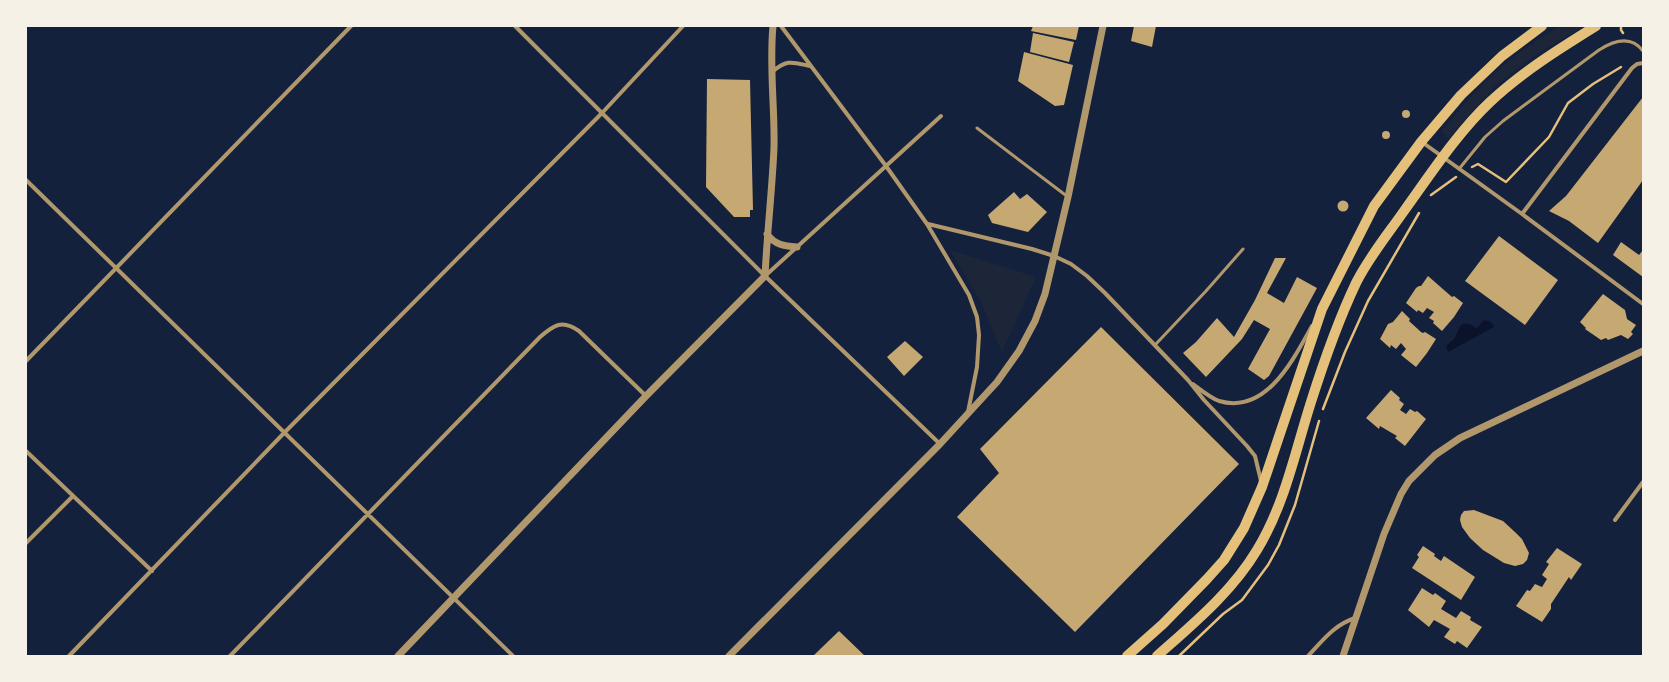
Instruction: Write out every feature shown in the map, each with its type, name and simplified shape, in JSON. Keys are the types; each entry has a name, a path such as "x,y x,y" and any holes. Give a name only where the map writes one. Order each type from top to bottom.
{"main road":[{"path":"1127,656 1163,624 1207,580 1224,560 1244,528 1262,487 1322,309 1374,206 1421,142 1461,95 1485,71 1542,26"},
{"path":"1157,656 1200,617 1246,568 1271,524 1292,469 1322,369 1349,300 1373,254 1443,157 1479,114 1504,90 1548,57 1596,26"}],"street":[{"path":"26,361 351,26"},
{"path":"515,26 765,276 940,444"},
{"path":"69,656 284,433 602,113 683,26"},
{"path":"765,276 774,149 771,72 773,26"},
{"path":"781,26 810,67 886,166 927,224 970,295 977,317 979,349 968,415"},
{"path":"729,656 968,415 997,382 1019,351 1035,320 1045,294 1068,197 1103,26"},
{"path":"771,72 781,64 787,62 810,67"},
{"path":"1522,214 1632,68 1637,64 1643,63"},
{"path":"398,656 646,396 765,276 941,116"},
{"path":"1421,142 1522,214 1643,304"},
{"path":"26,180 513,656"},
{"path":"927,224 1032,249 1054,256 1071,264 1087,276 1188,380 1204,400 1255,456 1262,487"},
{"path":"767,234 778,244 797,247"},
{"path":"1188,380 1219,401 1239,404 1250,401 1266,392 1279,378 1296,354 1322,309"},
{"path":"230,656 540,337 551,328 563,324 572,326 646,396"},
{"path":"1343,656 1384,534 1401,494 1409,481 1435,455 1460,438 1641,354"},
{"path":"26,451 152,571"},
{"path":"1615,520 1643,482"},
{"path":"26,543 73,496"},
{"path":"1308,656 1336,627 1355,618"}],"lane":[{"path":"1459,169 1485,137 1503,121 1599,50 1612,42 1620,41 1633,43 1643,51"},
{"path":"977,128 1068,197"},
{"path":"1155,345 1243,249"}],"path":[{"path":"1420,188 1429,196 1478,164 1506,182 1549,137 1568,103 1593,84 1624,64"},
{"path":"1321,412 1345,352 1368,301 1421,209"},
{"path":"1179,656 1215,622"}],"shaded area":[{"path":"1561,26 1584,26 1534,56 1494,87 1448,139 1441,131 1483,84 1519,53"},
{"path":"950,250 1036,277 1002,352 980,300"},
{"path":"1484,320 1491,322 1494,327 1448,352 1446,346 1454,339 1461,325 1467,324 1477,328"}],"building":[{"path":"1033,26 1079,26 1076,40 1031,31"},
{"path":"1134,26 1156,26 1152,47 1131,41"},
{"path":"1033,33 1074,42 1069,62 1030,52"},
{"path":"1024,52 1073,65 1064,105 1055,106 1018,81"},
{"path":"707,79 750,80 753,210 750,210 750,217 734,217 706,187"},
{"path":"1643,97 1643,180 1598,243 1569,221 1549,211 1566,196"},
{"path":"1406,110 1409,111 1409,117 1406,118 1403,117 1402,114 1403,111"},
{"path":"1386,131 1389,132 1389,138 1386,139 1383,138 1382,135 1383,132"},
{"path":"1014,192 1020,199 1027,194 1047,212 1028,232 992,223 988,215"},
{"path":"1341,201 1345,201 1347,202 1347,210 1341,211 1338,208 1338,204"},
{"path":"1499,236 1558,280 1525,325 1465,281"},
{"path":"1621,242 1639,255 1643,250 1643,277 1613,255"},
{"path":"1275,258 1286,258 1267,293 1284,303 1297,277 1317,288 1269,376 1264,380 1248,369 1270,329 1254,320 1242,339 1206,377 1183,353 1196,342 1217,318 1234,337 1255,300"},
{"path":"1428,276 1452,297 1454,296 1463,303 1442,331 1433,323 1434,321 1429,318 1434,312 1427,308 1423,313 1418,310 1417,312 1406,303 1416,288 1421,286"},
{"path":"1603,294 1625,310 1627,319 1636,325 1631,332 1633,334 1628,339 1621,335 1608,340 1606,338 1601,340 1585,329 1586,328 1580,322"},
{"path":"1402,311 1410,319 1409,321 1421,332 1425,332 1436,339 1416,367 1401,355 1406,349 1401,343 1396,349 1391,345 1390,348 1380,339 1388,324 1393,322"},
{"path":"1101,327 1239,464 1075,632 957,517 999,473 980,449"},
{"path":"905,341 923,357 904,376 887,357"},
{"path":"1391,390 1404,404 1400,410 1406,414 1410,409 1415,412 1417,411 1426,419 1405,446 1395,438 1397,436 1380,426 1379,429 1366,418"},
{"path":"1474,510 1503,521 1522,539 1529,553 1527,560 1523,564 1515,566 1504,563 1483,550 1470,538 1462,527 1460,520 1464,511"},
{"path":"1423,546 1435,554 1434,556 1441,561 1444,556 1475,577 1461,600 1412,568 1419,557 1417,555"},
{"path":"1557,548 1582,564 1571,580 1569,577 1551,604 1551,609 1542,622 1516,606 1527,590 1530,591 1535,584 1542,587 1547,579 1542,575 1549,564 1546,562"},
{"path":"1422,588 1433,595 1435,593 1446,601 1441,609 1456,618 1461,611 1471,617 1470,620 1482,627 1467,648 1457,641 1455,644 1444,637 1450,629 1434,620 1429,627 1408,610"},
{"path":"839,631 865,656 813,656"}]}
